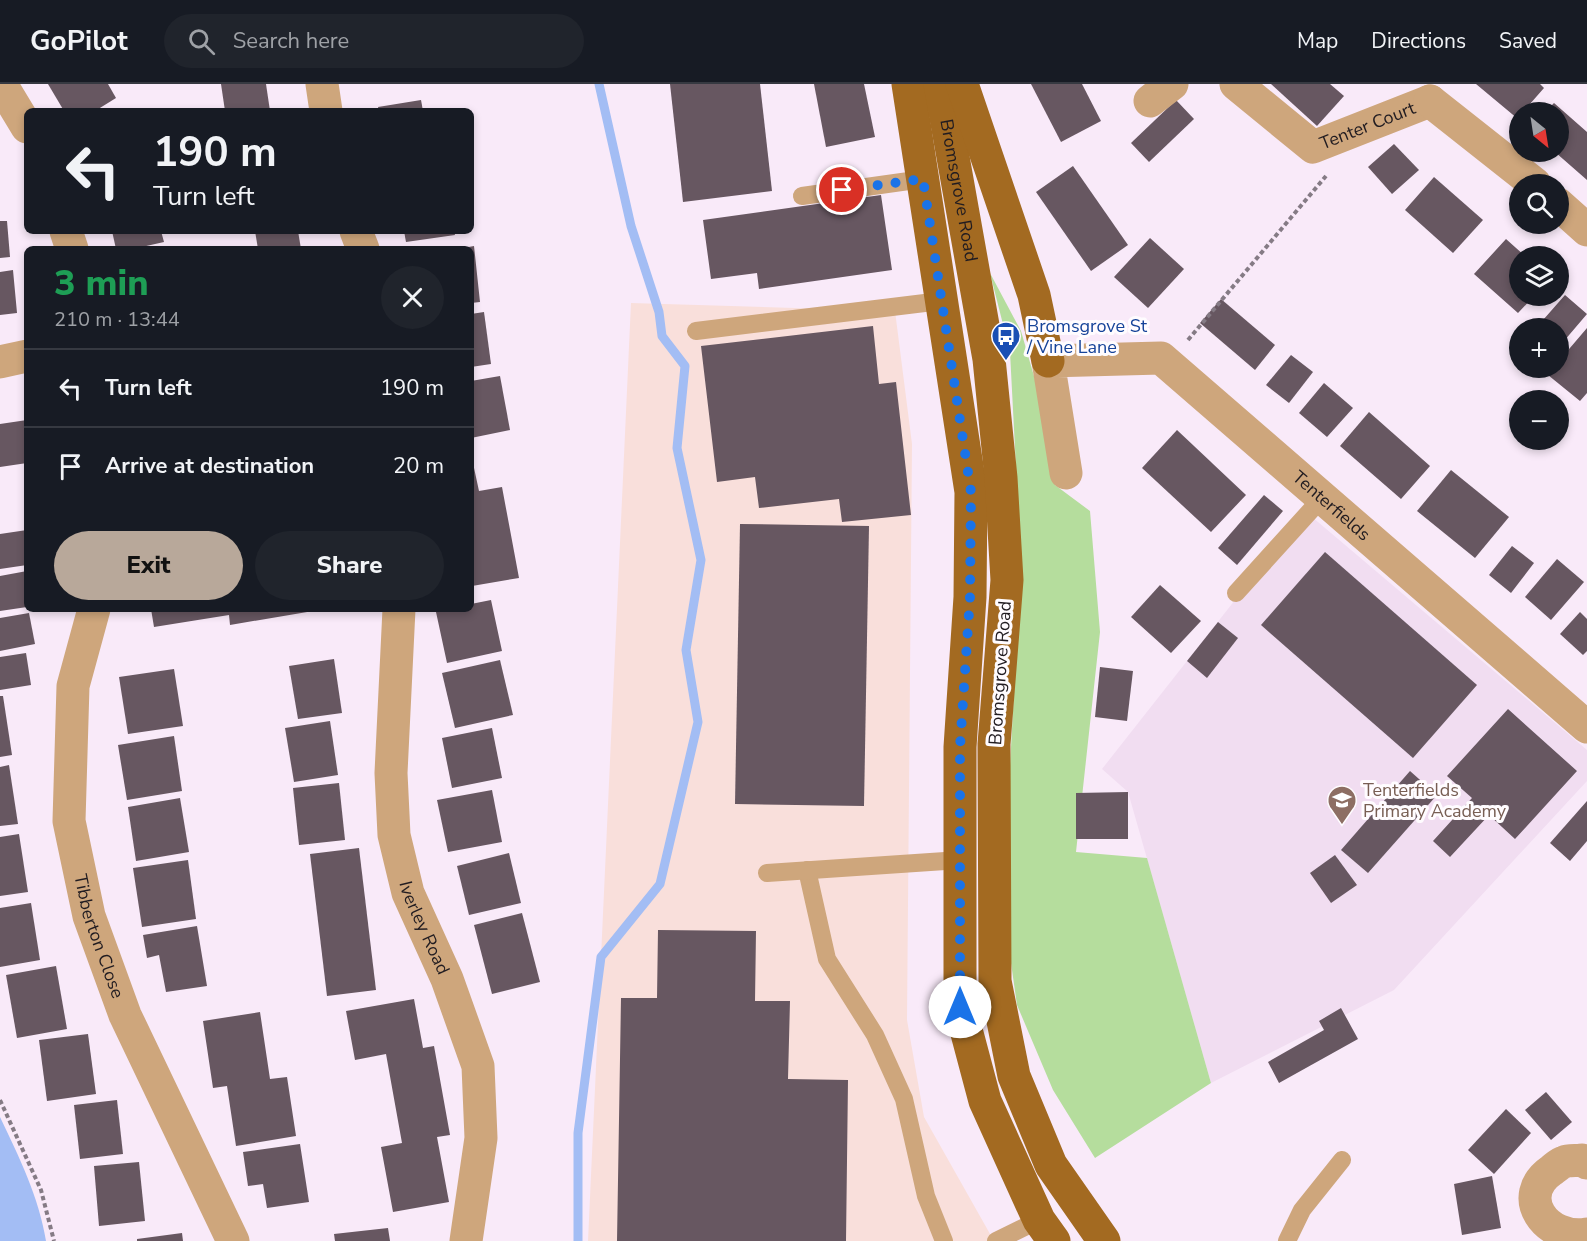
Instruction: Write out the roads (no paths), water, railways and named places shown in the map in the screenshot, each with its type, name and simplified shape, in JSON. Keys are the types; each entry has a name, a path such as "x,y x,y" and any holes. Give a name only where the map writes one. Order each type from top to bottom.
{"main road":[{"name":"Bromsgrove Road","path":"908,84 971,492 970,597 960,747 960,1007 985,1101 1047,1230"},
{"name":"Bromsgrove Road","path":"940,84 988,359 1001,478 1007,580 994,744 995,981 1014,1076 1051,1165 1104,1241"},
{"path":"962,84 1034,296 1048,361"}],"street":[{"path":"1,84 24,122"},
{"path":"322,84 326,108"},
{"name":"Tenter Court","path":"1236,84 1313,147 1427,92"},
{"path":"1427,92 1523,174"},
{"path":"1569,214 1587,230"},
{"path":"0,362 24,357"},
{"name":"Tenterfields","path":"1048,361 1161,358 1587,728"},
{"path":"1048,361 1066,473"},
{"name":"Tibberton Close","path":"93,612 74,686 69,820 89,916 125,1015 233,1241"},
{"name":"Iverley Road","path":"399,612 392,773 394,835 408,893 447,980 478,1066 481,1138 466,1241"},
{"path":"1587,1163 1582,1160 1563,1162 1542,1177 1536,1189 1535,1203 1542,1220 1556,1232 1578,1236 1587,1234"}],"lane":[{"path":"802,196 923,179"},
{"path":"696,331 941,301"},
{"path":"1236,593 1322,498"},
{"path":"767,873 960,860"},
{"path":"807,870 827,959 874,1035 904,1099 926,1196 944,1241"},
{"path":"1287,1241 1302,1210 1342,1160"},
{"path":"996,1241 1047,1230"}],"water":[{"path":"0,1117 39,1209 46,1241 0,1241"}],"waterway":[{"path":"578,1241 578,1133 601,957 660,884 698,722 686,650 701,560 677,448 685,366 662,336 659,312 631,226 599,84"}],"place":[{"name":"Bromsgrove St / Vine Lane","path":"1006,362"},
{"name":"Tenterfields Primary Academy","path":"1342,826"}]}
